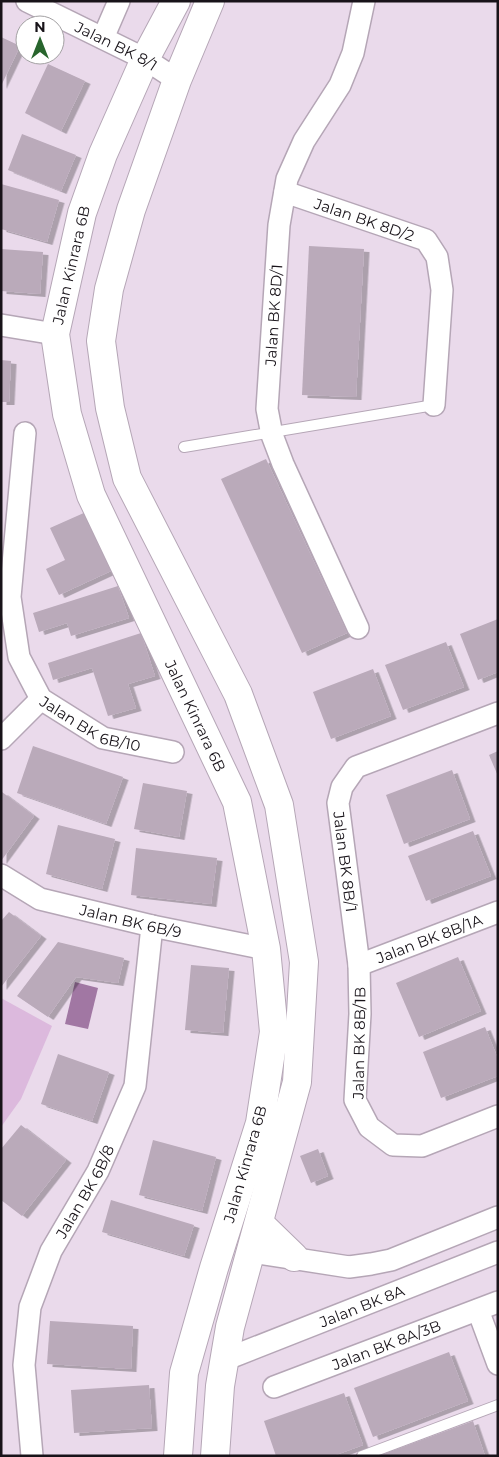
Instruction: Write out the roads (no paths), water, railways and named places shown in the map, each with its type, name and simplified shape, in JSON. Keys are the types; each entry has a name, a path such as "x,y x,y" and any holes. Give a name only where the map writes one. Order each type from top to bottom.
{"street":[{"name":"Jalan BK 8/1","path":"27,1 145,59 177,80"},
{"path":"102,38 119,1"},
{"name":"Jalan Kinrara 6B","path":"176,1 145,59 103,154 82,213 55,334 67,414 91,495 236,802 266,950 274,1032 260,1123 214,1268 184,1373 178,1456"},
{"name":"Jalan Kinrara 6B","path":"210,1 177,80 131,210 109,289 101,341 110,408 127,478 238,694 279,805 304,962 297,1082 260,1224 230,1327 220,1386 214,1456"},
{"name":"Jalan BK 8D/1","path":"358,628 283,464 271,432 267,409 279,225 287,179 304,141 340,85 353,53 364,1"},
{"name":"Jalan BK 8D/2","path":"285,192 426,240 437,257 442,290 434,404"},
{"path":"1,325 55,334"},
{"name":"Jalan BK 6B/10","path":"25,433 10,597 18,657 41,699 103,738 174,752"},
{"path":"1,739 41,699"},
{"name":"Jalan BK 8B/1","path":"359,965 338,803 342,787 356,767 498,713"},
{"name":"Jalan BK 6B/9","path":"1,875 40,899 152,926 266,950"},
{"name":"Jalan BK 8B/1A","path":"359,965 498,912"},
{"name":"Jalan BK 6B/8","path":"32,1456 24,1365 30,1307 51,1251 98,1171 135,1086 152,926"},
{"name":"Jalan BK 8B/1B","path":"359,965 360,1014 355,1100 369,1127 393,1145 422,1146 498,1116"},
{"name":"Jalan BK 8A","path":"252,1252 349,1267 371,1264 392,1260 498,1217"},
{"path":"260,1224 294,1257"},
{"path":"214,1268 232,1253 252,1252"},
{"name":"Jalan BK 8A","path":"224,1360 498,1252"},
{"name":"Jalan BK 8A/3B","path":"274,1387 498,1302"},
{"path":"478,1310 498,1364"}],"lane":[{"path":"184,447 434,404"},
{"path":"362,1456 498,1405"}]}
